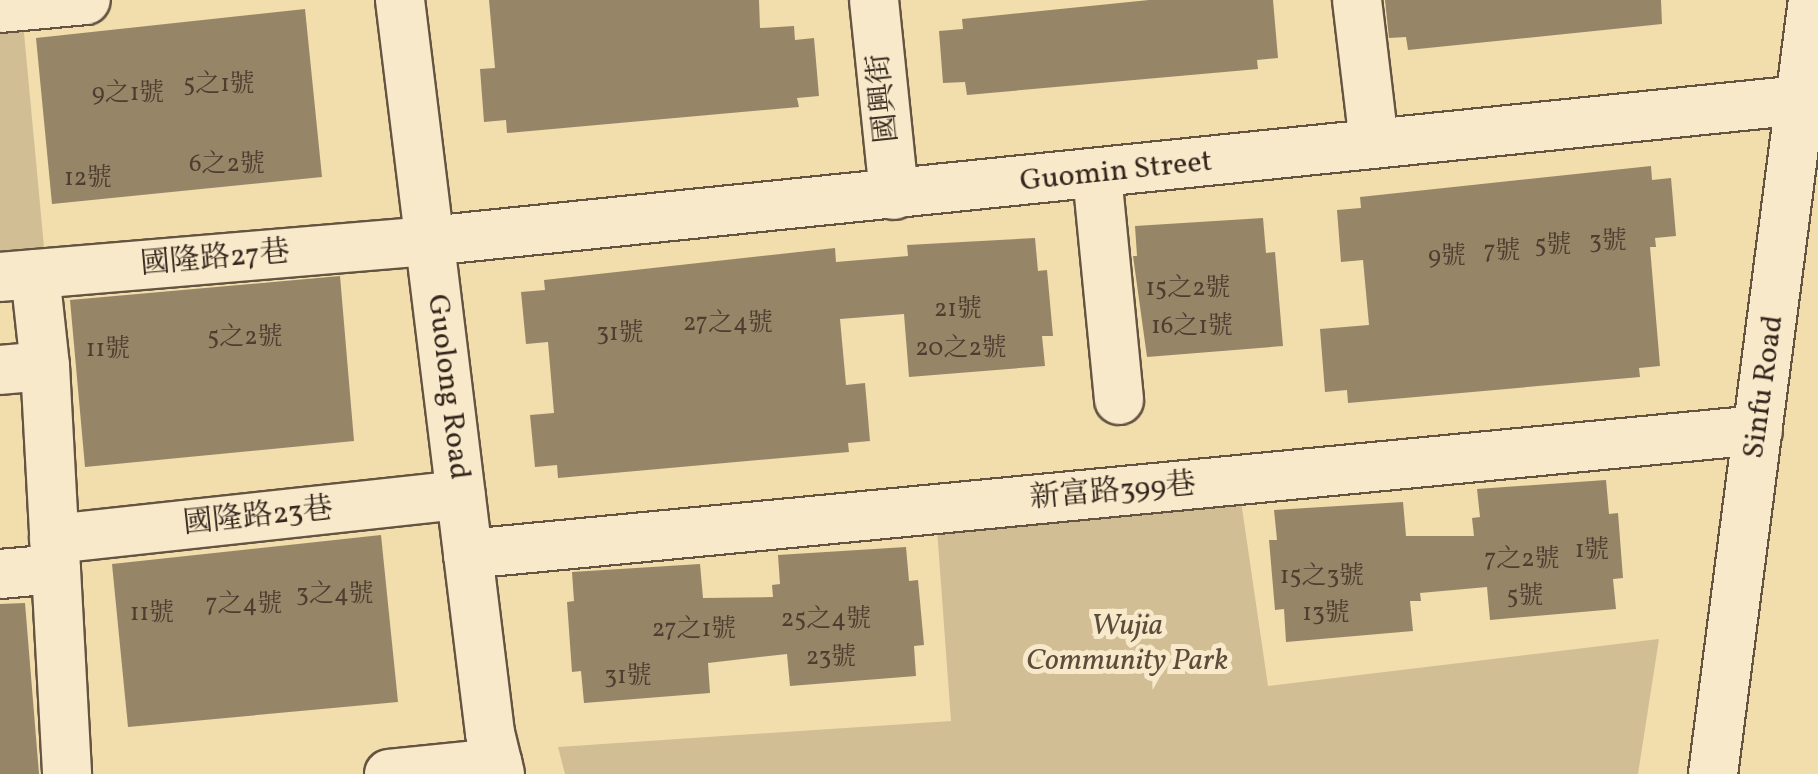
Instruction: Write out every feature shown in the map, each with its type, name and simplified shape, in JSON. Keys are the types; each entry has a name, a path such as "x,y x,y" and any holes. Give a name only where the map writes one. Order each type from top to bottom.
{"street":[{"path":"0,8 86,0"},
{"name":"Guolong Road","path":"400,0 468,554 499,768"},
{"name":"國興街","path":"874,0 894,195"},
{"path":"1357,0 1374,143"},
{"name":"Sinfu Road","path":"1713,774 1813,0"},
{"name":"Guomin Street","path":"430,241 1802,100"},
{"path":"1097,175 1119,400"},
{"name":"國隆路27巷","path":"18,276 430,241"},
{"path":"18,276 22,368 55,554 67,774"},
{"name":"新富路399巷","path":"468,554 1758,430"},
{"name":"國隆路23巷","path":"0,574 55,554 461,494"},
{"path":"389,774 499,768"}],"green space":[{"path":"23,22 44,247 0,251 0,24"},
{"name":"Wujia Community Park","path":"1241,501 1268,686 1659,639 1638,774 565,774 558,747 951,721 937,529"}],"building":[{"path":"489,0 759,0 760,28 794,26 795,40 814,38 819,96 797,98 799,107 507,133 506,120 484,122 480,69 495,68"},
{"path":"1149,0 1273,0 1278,58 1257,60 1258,69 967,95 965,82 943,83 939,31 963,29 962,19"},
{"path":"1385,0 1661,0 1662,24 1408,50 1406,37 1389,38"},
{"path":"305,9 322,177 52,204 36,38"},
{"path":"1651,166 1652,180 1671,178 1676,236 1655,238 1656,247 1650,247 1660,366 1639,368 1640,377 1348,403 1347,390 1325,392 1320,329 1369,325 1363,260 1341,262 1337,210 1361,208 1360,197"},
{"path":"1263,218 1266,253 1275,252 1283,346 1147,357 1133,256 1137,256 1135,226"},
{"path":"1035,238 1038,271 1047,270 1053,336 1042,336 1045,366 909,377 904,314 840,319 846,385 865,383 870,441 848,443 849,452 558,478 557,465 535,467 530,415 554,413 548,342 526,344 521,292 545,290 544,280 835,248 836,262 908,256 907,245"},
{"path":"340,276 354,441 85,467 70,300"},
{"path":"1606,480 1609,514 1618,513 1623,578 1613,579 1616,609 1490,620 1487,587 1420,593 1421,601 1410,601 1413,631 1286,642 1284,609 1275,610 1269,540 1277,540 1274,510 1403,502 1406,536 1474,536 1472,518 1480,517 1477,489"},
{"path":"381,535 398,702 128,727 112,564"},
{"path":"906,547 909,581 918,580 924,645 914,646 916,676 790,686 787,654 708,663 710,693 584,703 581,671 572,672 567,602 574,601 572,572 700,564 703,598 773,597 772,585 780,584 778,555"},
{"path":"25,603 39,774 0,774 0,604"}]}
